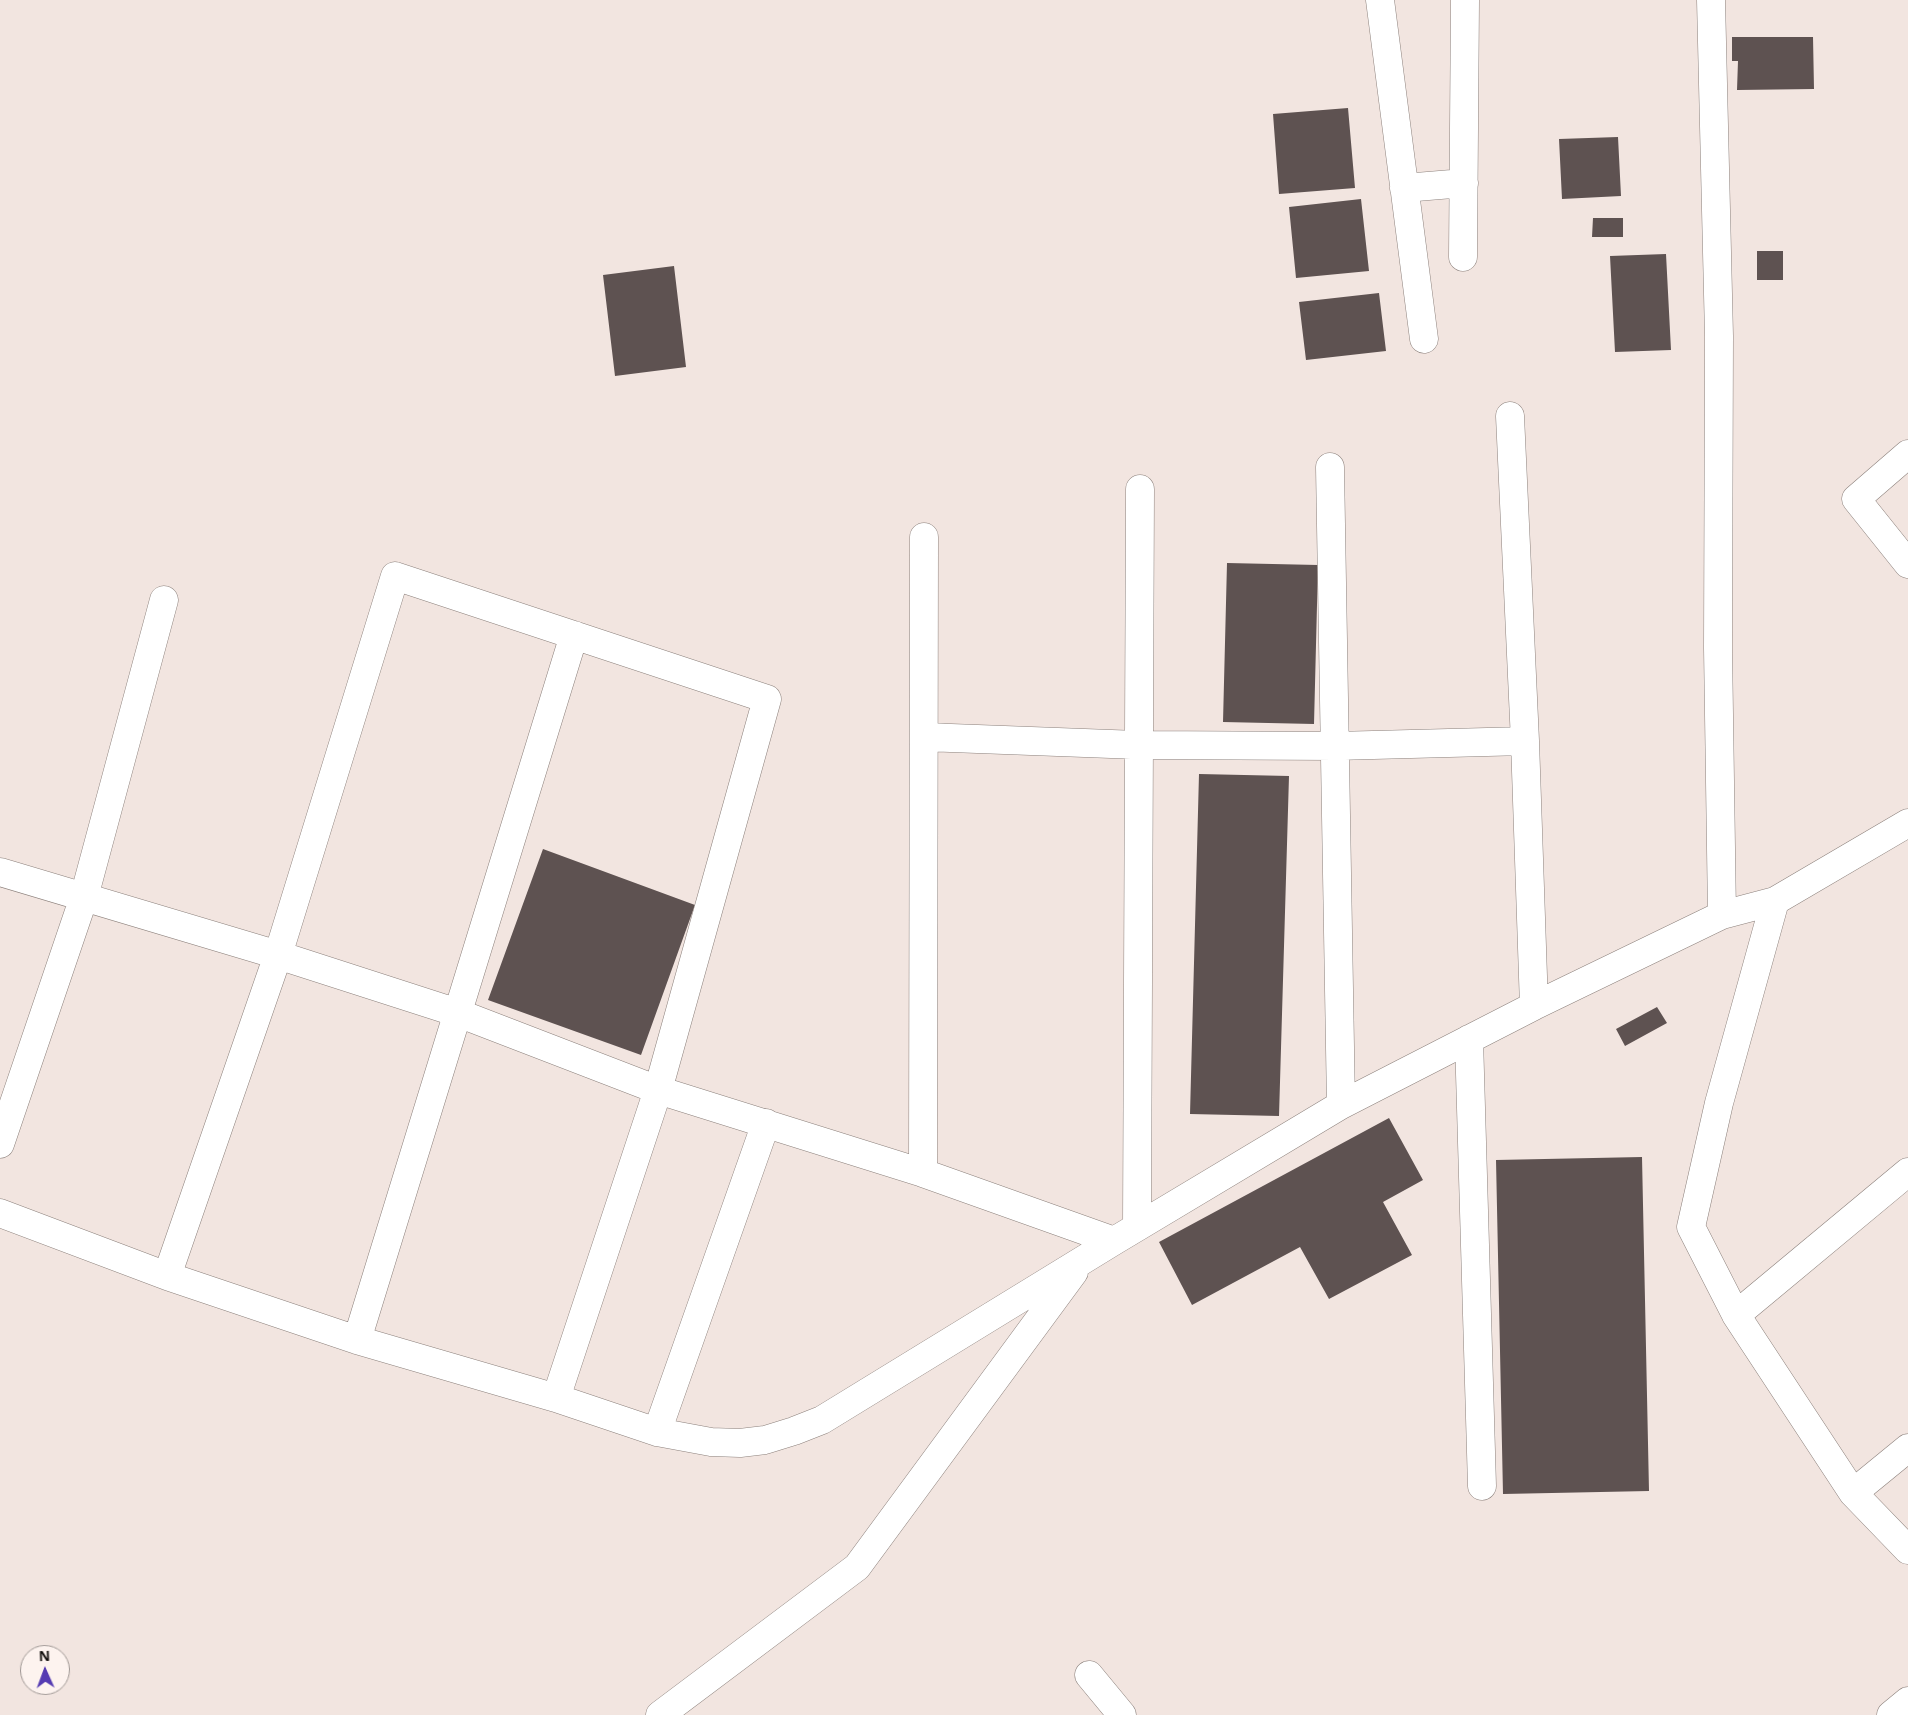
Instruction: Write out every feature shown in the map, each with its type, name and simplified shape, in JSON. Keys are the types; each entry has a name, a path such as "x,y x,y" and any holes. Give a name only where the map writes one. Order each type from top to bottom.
{"street":[{"path":"1380,0 1424,339"},
{"path":"1463,256 1465,0"},
{"path":"1711,0 1719,336 1718,648 1722,915"},
{"path":"1404,188 1464,183"},
{"path":"1510,416 1525,741 1534,1006"},
{"path":"1908,454 1856,499 1908,564"},
{"path":"1330,467 1341,1105"},
{"path":"1137,1227 1140,490"},
{"path":"923,1173 924,536"},
{"path":"167,1276 278,955 395,576 767,699 658,1090 556,1398"},
{"path":"0,1144 84,897 164,600"},
{"path":"357,1340 574,635"},
{"path":"924,737 1138,745 1335,746 1525,741"},
{"path":"0,1213 167,1276 357,1340 556,1398 657,1432 711,1442 740,1443 765,1440 822,1420 1082,1260 1341,1105 1534,1006 1722,915 1775,901 1908,824"},
{"path":"0,872 278,955 458,1013 658,1090 923,1173 1114,1241"},
{"path":"1775,901 1719,1103 1691,1226 1736,1315 1853,1493 1908,1550"},
{"path":"1469,1039 1482,1486"},
{"path":"657,1432 766,1123"},
{"path":"1736,1315 1908,1172"},
{"path":"660,1715 858,1568 1082,1260"},
{"path":"1853,1493 1908,1448"},
{"path":"1089,1675 1122,1715"},
{"path":"1891,1715 1908,1701"}],"building":[{"path":"1732,37 1813,37 1814,89 1737,90 1738,61 1732,61"},
{"path":"1348,108 1355,188 1279,194 1273,114"},
{"path":"1618,137 1621,196 1562,199 1559,139"},
{"path":"1361,199 1369,271 1296,278 1289,207"},
{"path":"1593,218 1623,218 1623,237 1592,237"},
{"path":"1757,251 1783,251 1783,280 1757,280"},
{"path":"1666,254 1671,350 1615,352 1610,256"},
{"path":"674,266 686,367 615,376 603,275"},
{"path":"1379,293 1386,351 1306,360 1299,302"},
{"path":"1227,563 1318,565 1314,724 1223,722"},
{"path":"1199,774 1289,776 1279,1116 1190,1114"},
{"path":"543,849 695,905 641,1055 488,1000"},
{"path":"1657,1007 1667,1023 1625,1046 1616,1029"},
{"path":"1389,1118 1423,1180 1383,1202 1412,1255 1329,1299 1300,1247 1192,1305 1159,1242"},
{"path":"1642,1157 1649,1491 1503,1494 1496,1160"}]}
